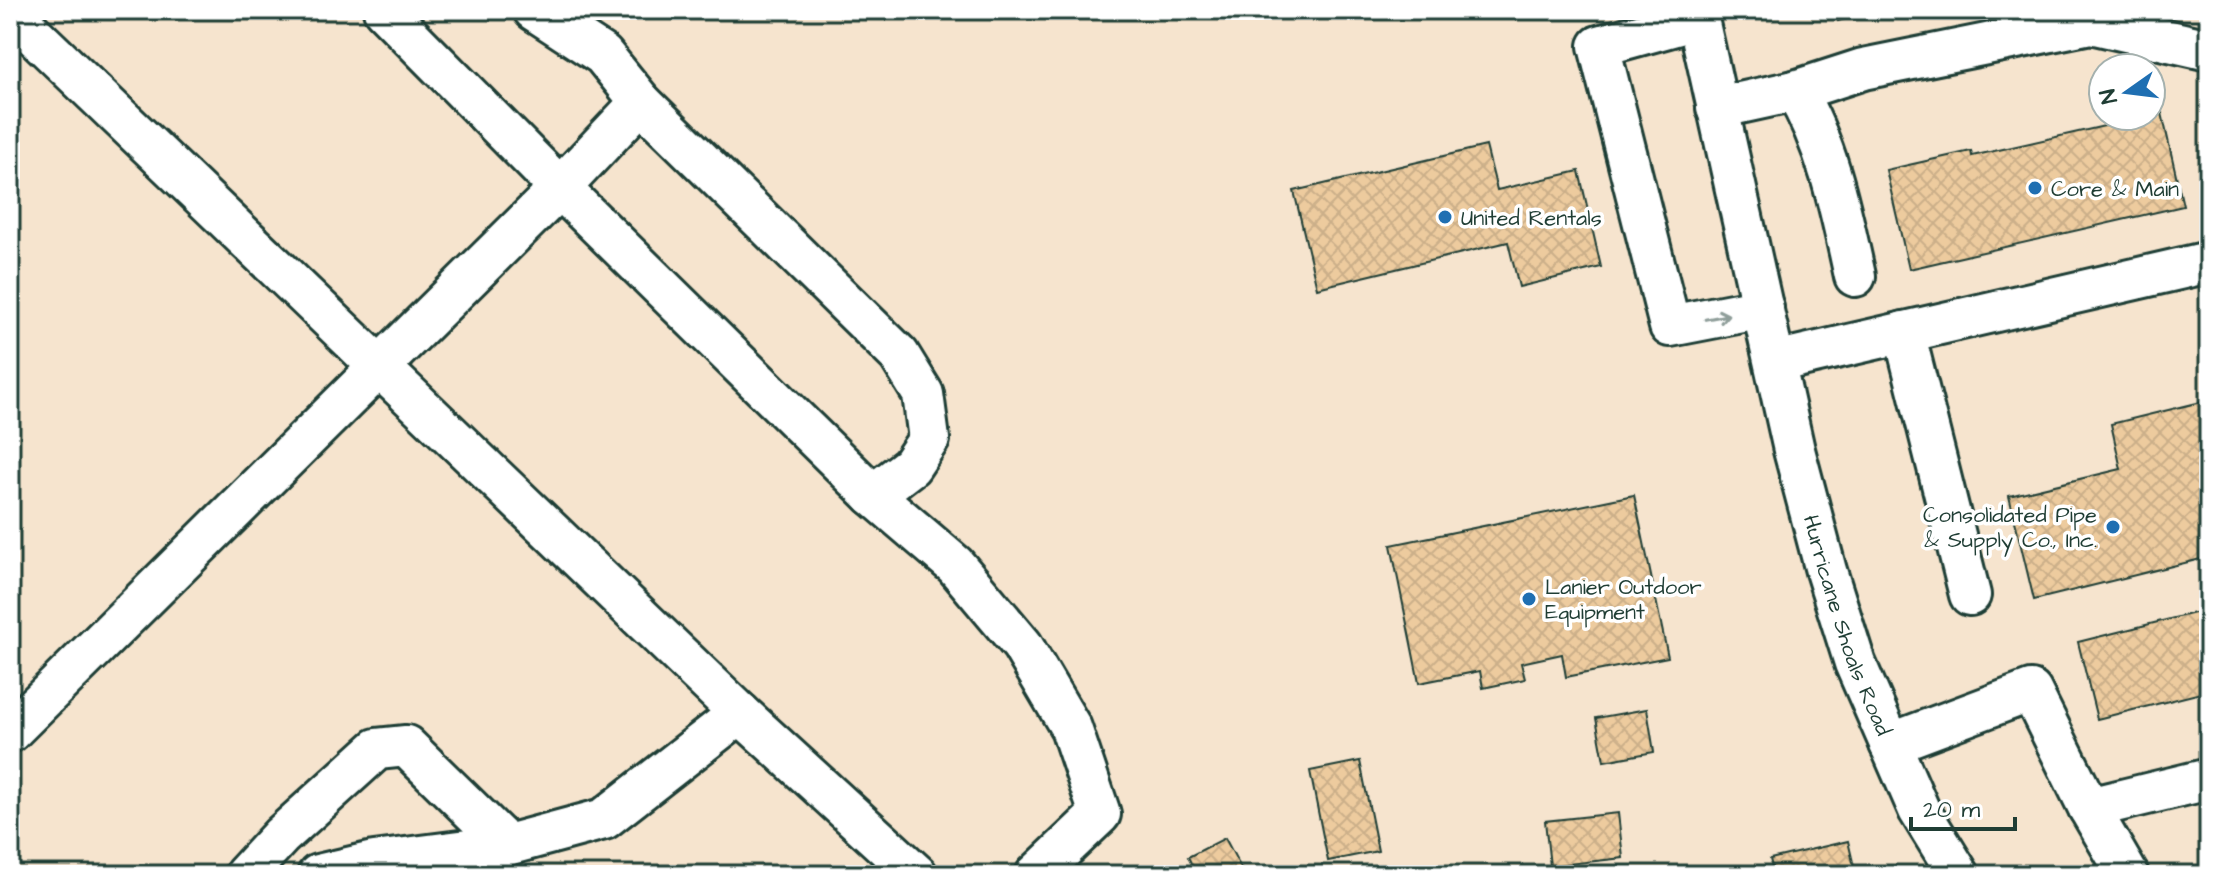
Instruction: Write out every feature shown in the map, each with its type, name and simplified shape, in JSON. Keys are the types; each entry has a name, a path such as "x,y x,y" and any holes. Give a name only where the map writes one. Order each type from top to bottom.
{"street":[{"path":"384,10 560,188 873,495 955,565 1022,645 1071,728 1100,814 1036,875"},
{"path":"534,10 603,55 641,102 899,355 923,394 929,439 911,466 873,495"},
{"path":"10,12 740,713 917,875"},
{"path":"1697,14 1599,46 1670,326 1763,308"},
{"name":"Hurricane Shoals Road","path":"1697,14 1794,450 1826,571 1855,663 1890,744 1919,810 1959,875"},
{"path":"1717,108 1795,91 1863,69 2091,23 2153,22 2209,50"},
{"path":"1795,91 1812,118 1835,184 1855,276"},
{"path":"10,732 560,188 641,102"},
{"path":"1775,362 2209,262"},
{"path":"1904,332 1970,595"},
{"path":"1890,744 2031,691 2089,808 2128,875"},
{"path":"318,875 374,862 507,845 604,819 740,713"},
{"path":"245,875 281,836 377,749 406,746 507,845"},
{"path":"2089,808 2209,779"}],"shaded area":[{"path":"10,10 2209,10 2209,875 10,875"}],"building":[{"path":"1835,10 1858,10 1859,15 1838,21"},
{"name":"Core & Main","path":"2087,130 2166,132 2183,206 1909,269 1886,170 1971,151 1972,156"},
{"name":"United Rentals","path":"1486,146 1497,190 1579,171 1601,267 1519,287 1508,242 1317,288 1294,191"},
{"name":"Consolidated Pipe & Supply Co., Inc.","path":"2209,400 2209,557 2034,600 2009,496 2121,469 2111,424"},
{"name":"Lanier Outdoor Equipment","path":"1634,495 1668,657 1566,677 1562,654 1521,663 1525,679 1483,688 1480,671 1419,683 1391,545"},
{"path":"2206,610 2209,621 2209,691 2097,719 2078,642"},
{"path":"1647,709 1654,752 1604,761 1596,718"},
{"path":"1360,761 1378,851 1328,861 1310,771"},
{"path":"1618,813 1623,858 1550,866 1545,821"},
{"path":"1225,838 1242,870 1232,875 1197,875 1188,857"},
{"path":"1848,841 1856,875 1774,875 1770,859"}],"place":[{"name":"Core & Main","path":"2035,188"},
{"name":"United Rentals","path":"1445,217"},
{"name":"Consolidated Pipe & Supply Co., Inc.","path":"2113,527"},
{"name":"Lanier Outdoor Equipment","path":"1529,599"}]}
